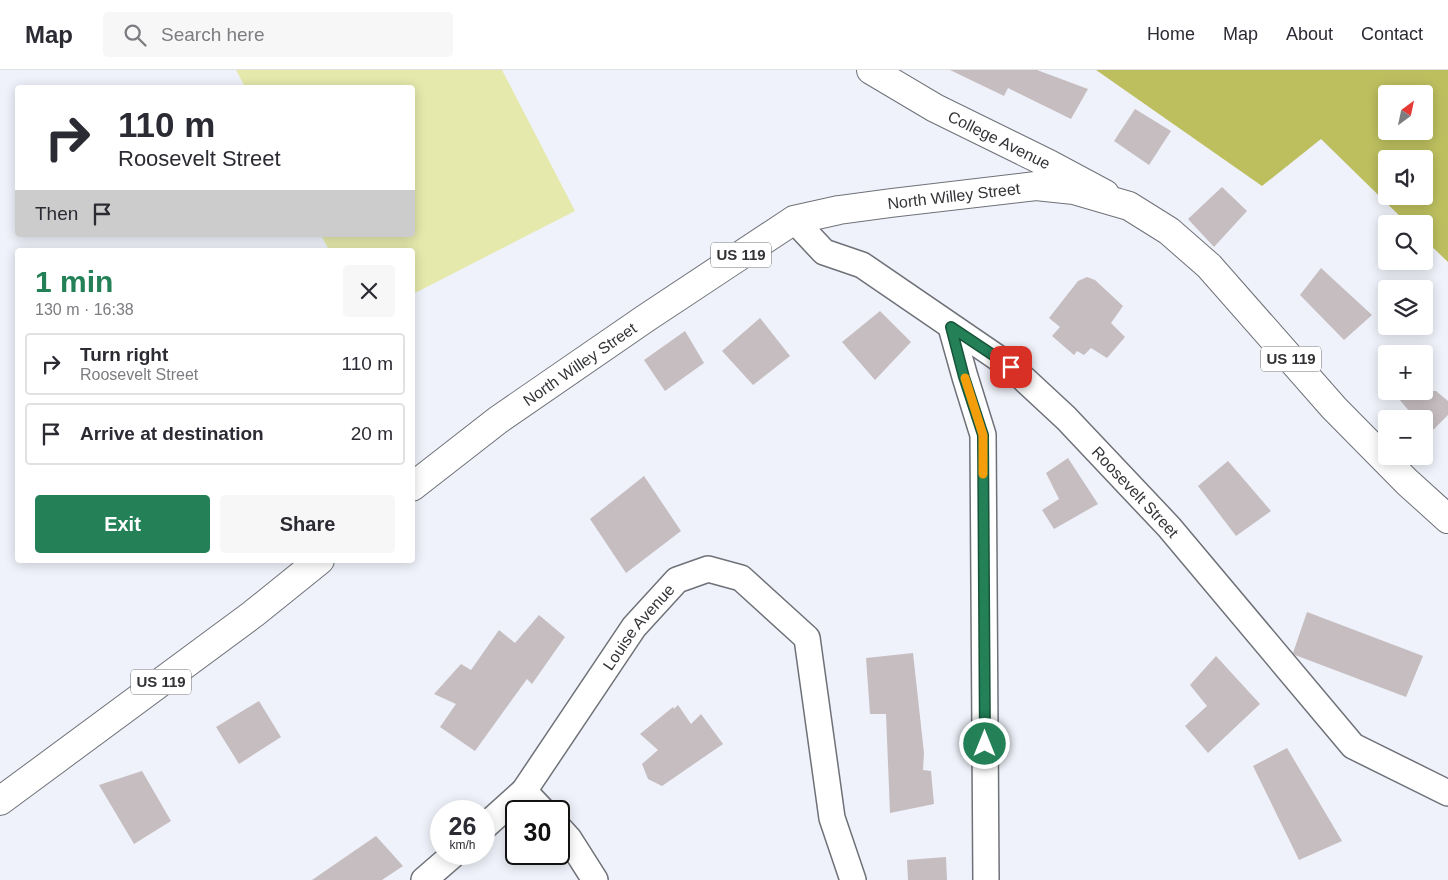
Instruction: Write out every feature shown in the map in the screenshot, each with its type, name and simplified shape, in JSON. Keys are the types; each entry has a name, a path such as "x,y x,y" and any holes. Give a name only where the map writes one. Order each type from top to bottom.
{"main road":[{"name":"College Avenue","path":"871,70 935,108 1129,206"},
{"name":"North Willey Street","path":"415,485 498,420 646,318 794,220 839,210 1036,186 1074,190 1129,206 1169,231 1209,266 1334,408 1407,482 1448,519"},
{"name":"US 119","path":"0,801 253,614 316,563"}],"street":[{"name":"Roosevelt Street","path":"794,220 824,252 862,266 1011,367 1066,418 1169,527 1353,746 1448,793"},
{"path":"951,327 964,377 983,435 986,880"},
{"name":"Louise Avenue","path":"495,817 524,791 634,627 677,580 708,568 741,578 807,638 832,818 852,880"},
{"path":"524,791 533,800"},
{"path":"570,841 595,880"},
{"path":"424,880 441,865"}],"green space":[{"path":"236,70 502,70 575,211 415,293 415,248 328,248 322,237 415,237 415,85 244,85"}],"shaded area":[{"path":"1096,70 1448,70 1448,262 1433,248 1433,215 1399,215 1389,205 1433,205 1433,150 1378,150 1378,195 1321,139 1262,186"}],"building":[{"path":"950,70 1037,70 1088,89 1071,119 1008,88 1004,96"},
{"path":"1135,109 1171,131 1149,165 1114,141"},
{"path":"1222,187 1247,211 1214,247 1188,219"},
{"path":"1321,268 1372,315 1344,340 1300,295"},
{"path":"1087,277 1095,280 1123,306 1111,323 1125,337 1107,358 1091,348 1084,355 1077,351 1074,355 1052,336 1060,327 1049,318 1078,281"},
{"path":"880,311 911,342 875,380 842,342"},
{"path":"760,318 790,356 753,385 722,351"},
{"path":"685,331 704,363 665,391 644,360"},
{"path":"1433,391 1436,391 1448,401 1448,415 1433,430 1433,410 1408,410 1400,400 1433,400"},
{"path":"1068,458 1098,504 1054,529 1042,510 1059,499 1046,473"},
{"path":"1228,461 1271,511 1236,536 1198,486"},
{"path":"644,476 681,531 626,573 590,519"},
{"path":"1307,612 1423,656 1406,697 1295,655 1293,653"},
{"path":"539,615 565,637 532,684 527,679 475,751 440,727 456,704 434,694 461,664 471,670 499,630 515,643"},
{"path":"913,653 924,753 923,770 931,771 934,804 890,813 886,714 870,714 866,658"},
{"path":"1216,656 1260,704 1208,753 1185,726 1207,706 1190,685"},
{"path":"259,701 281,737 239,764 216,727"},
{"path":"678,705 691,724 701,714 723,744 662,786 648,779 642,764 658,750 640,734"},
{"path":"1287,748 1342,841 1299,860 1253,766"},
{"path":"142,771 171,821 134,844 99,785"},
{"path":"376,836 403,866 382,880 312,880"},
{"path":"946,857 947,880 908,880 907,860"}],"slow traffic":[{"path":"965,378 983,435 983,474"}],"route":[{"path":"985,744 983,435 964,377 951,327 1011,367"}]}
